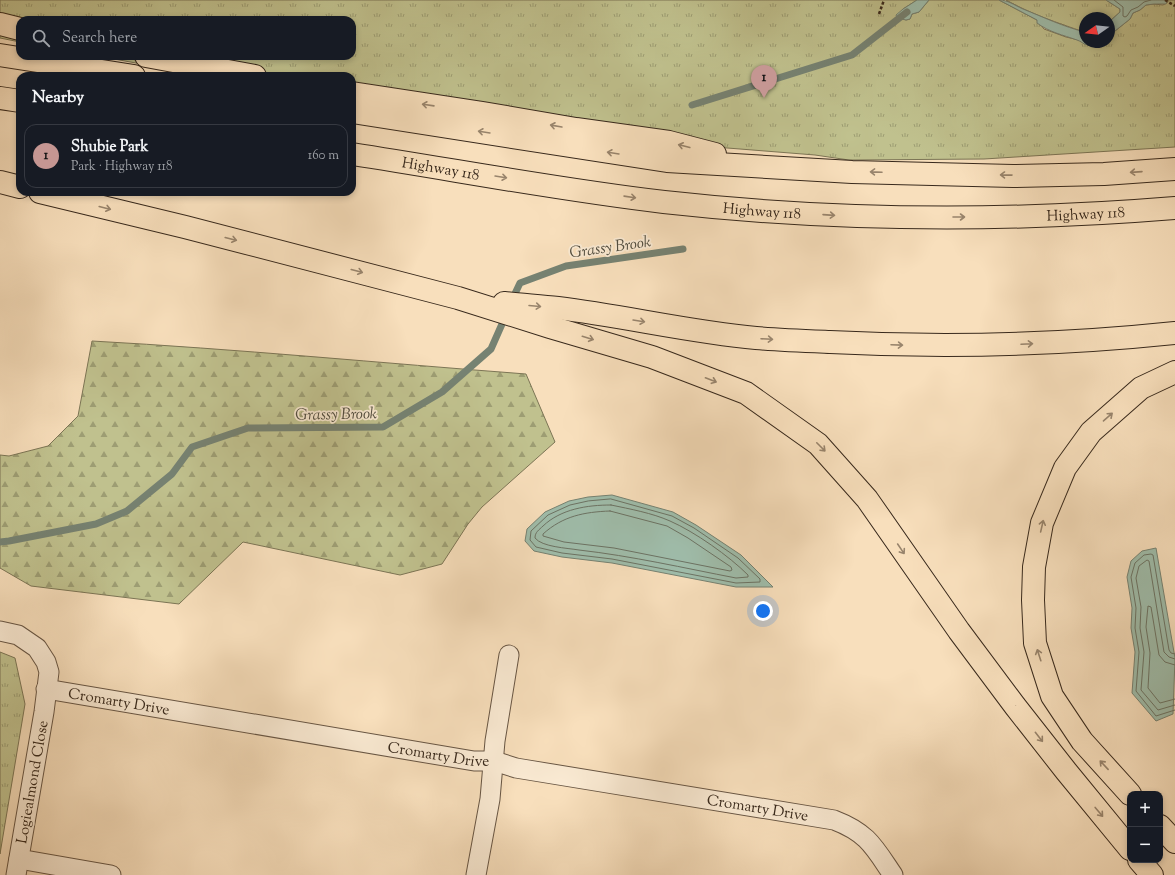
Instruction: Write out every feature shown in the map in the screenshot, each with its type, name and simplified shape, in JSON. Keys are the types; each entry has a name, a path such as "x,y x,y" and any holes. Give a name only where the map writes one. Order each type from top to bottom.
{"highway":[{"path":"0,24 16,28"},
{"path":"0,55 16,58"},
{"path":"32,60 108,72"},
{"path":"168,60 233,72"},
{"path":"356,94 576,129 669,142 763,166"},
{"path":"0,98 16,101"},
{"path":"356,113 667,162 867,172 1013,176 1104,174 1175,169"},
{"name":"Highway 118","path":"356,155 664,202 851,216 1014,217 1108,214 1175,208"},
{"path":"0,182 16,186"},
{"path":"56,196 200,231 458,298 554,318 662,325 756,338 928,346 1022,344 1124,339 1175,333"},
{"path":"554,318 746,393 818,444 867,500 959,631 1015,706 1127,845"},
{"path":"1127,791 1082,742 1052,696 1036,643 1032,600 1034,568 1042,523 1065,468 1091,432 1141,388 1175,372"},
{"path":"1161,827 1175,842"},
{"path":"1142,863 1152,875"}],"street":[{"path":"0,631 18,635 37,648 46,662 49,672 46,689"},
{"path":"476,875 490,799 495,741 509,655"},
{"name":"Cromarty Drive","path":"46,689 474,761 494,761 516,768 834,820 848,825 860,833 872,845 893,875"},
{"name":"Logiealmond Close","path":"17,867 44,712 46,689"},
{"path":"17,867 111,875"}],"path":[{"path":"879,14 884,0"},
{"path":"1165,0 1175,6"}],"green space":[{"path":"0,0 917,0 903,9 901,18 906,20 910,19 912,14 919,12 929,0 999,0 1037,20 1044,29 1079,40 1079,48 1115,48 1115,31 1130,19 1133,13 1146,5 1163,5 1168,2 1168,0 1175,0 1175,147 984,159 849,160 815,155 356,119 356,72 184,72 120,60 356,60 356,16 16,16 16,41 0,38"},
{"path":"1006,0 1106,0 1120,9 1120,12 1115,17 1115,12 1079,12 1079,30 1054,22"},
{"path":"92,341 255,352 526,374 555,442 482,507 468,524 442,564 400,575 243,542 179,604 31,586 0,568 0,455 9,456 48,446 78,416"},
{"path":"0,652 15,658 25,704 0,854"}],"water":[{"path":"917,0 929,0 919,12 912,14 910,19 906,20 897,18 896,15"},
{"path":"999,0 1008,2 1054,22 1079,30 1079,41 1051,31 1037,23 1037,20"},
{"path":"1106,0 1168,0 1166,4 1146,5 1133,13 1130,19 1115,31 1115,17 1120,12 1120,9"},
{"path":"612,495 673,512 696,525 741,555 773,587 736,587 612,563 562,557 534,551 525,541 527,529 545,512 569,501 588,497"},
{"path":"1156,548 1175,658 1173,714 1156,721 1132,693 1135,652 1131,628 1132,608 1127,577 1131,561 1142,551"}],"waterway":[{"name":"Grassy Brook","path":"692,105 852,55 907,12"},
{"name":"Grassy Brook","path":"512,300 520,283 566,266 683,249"},
{"name":"Grassy Brook","path":"0,542 96,524 127,511 172,474 192,447 248,428 383,427 442,392 491,349 506,315"}],"place":[{"name":"Shubie Park","path":"764,98"}]}
